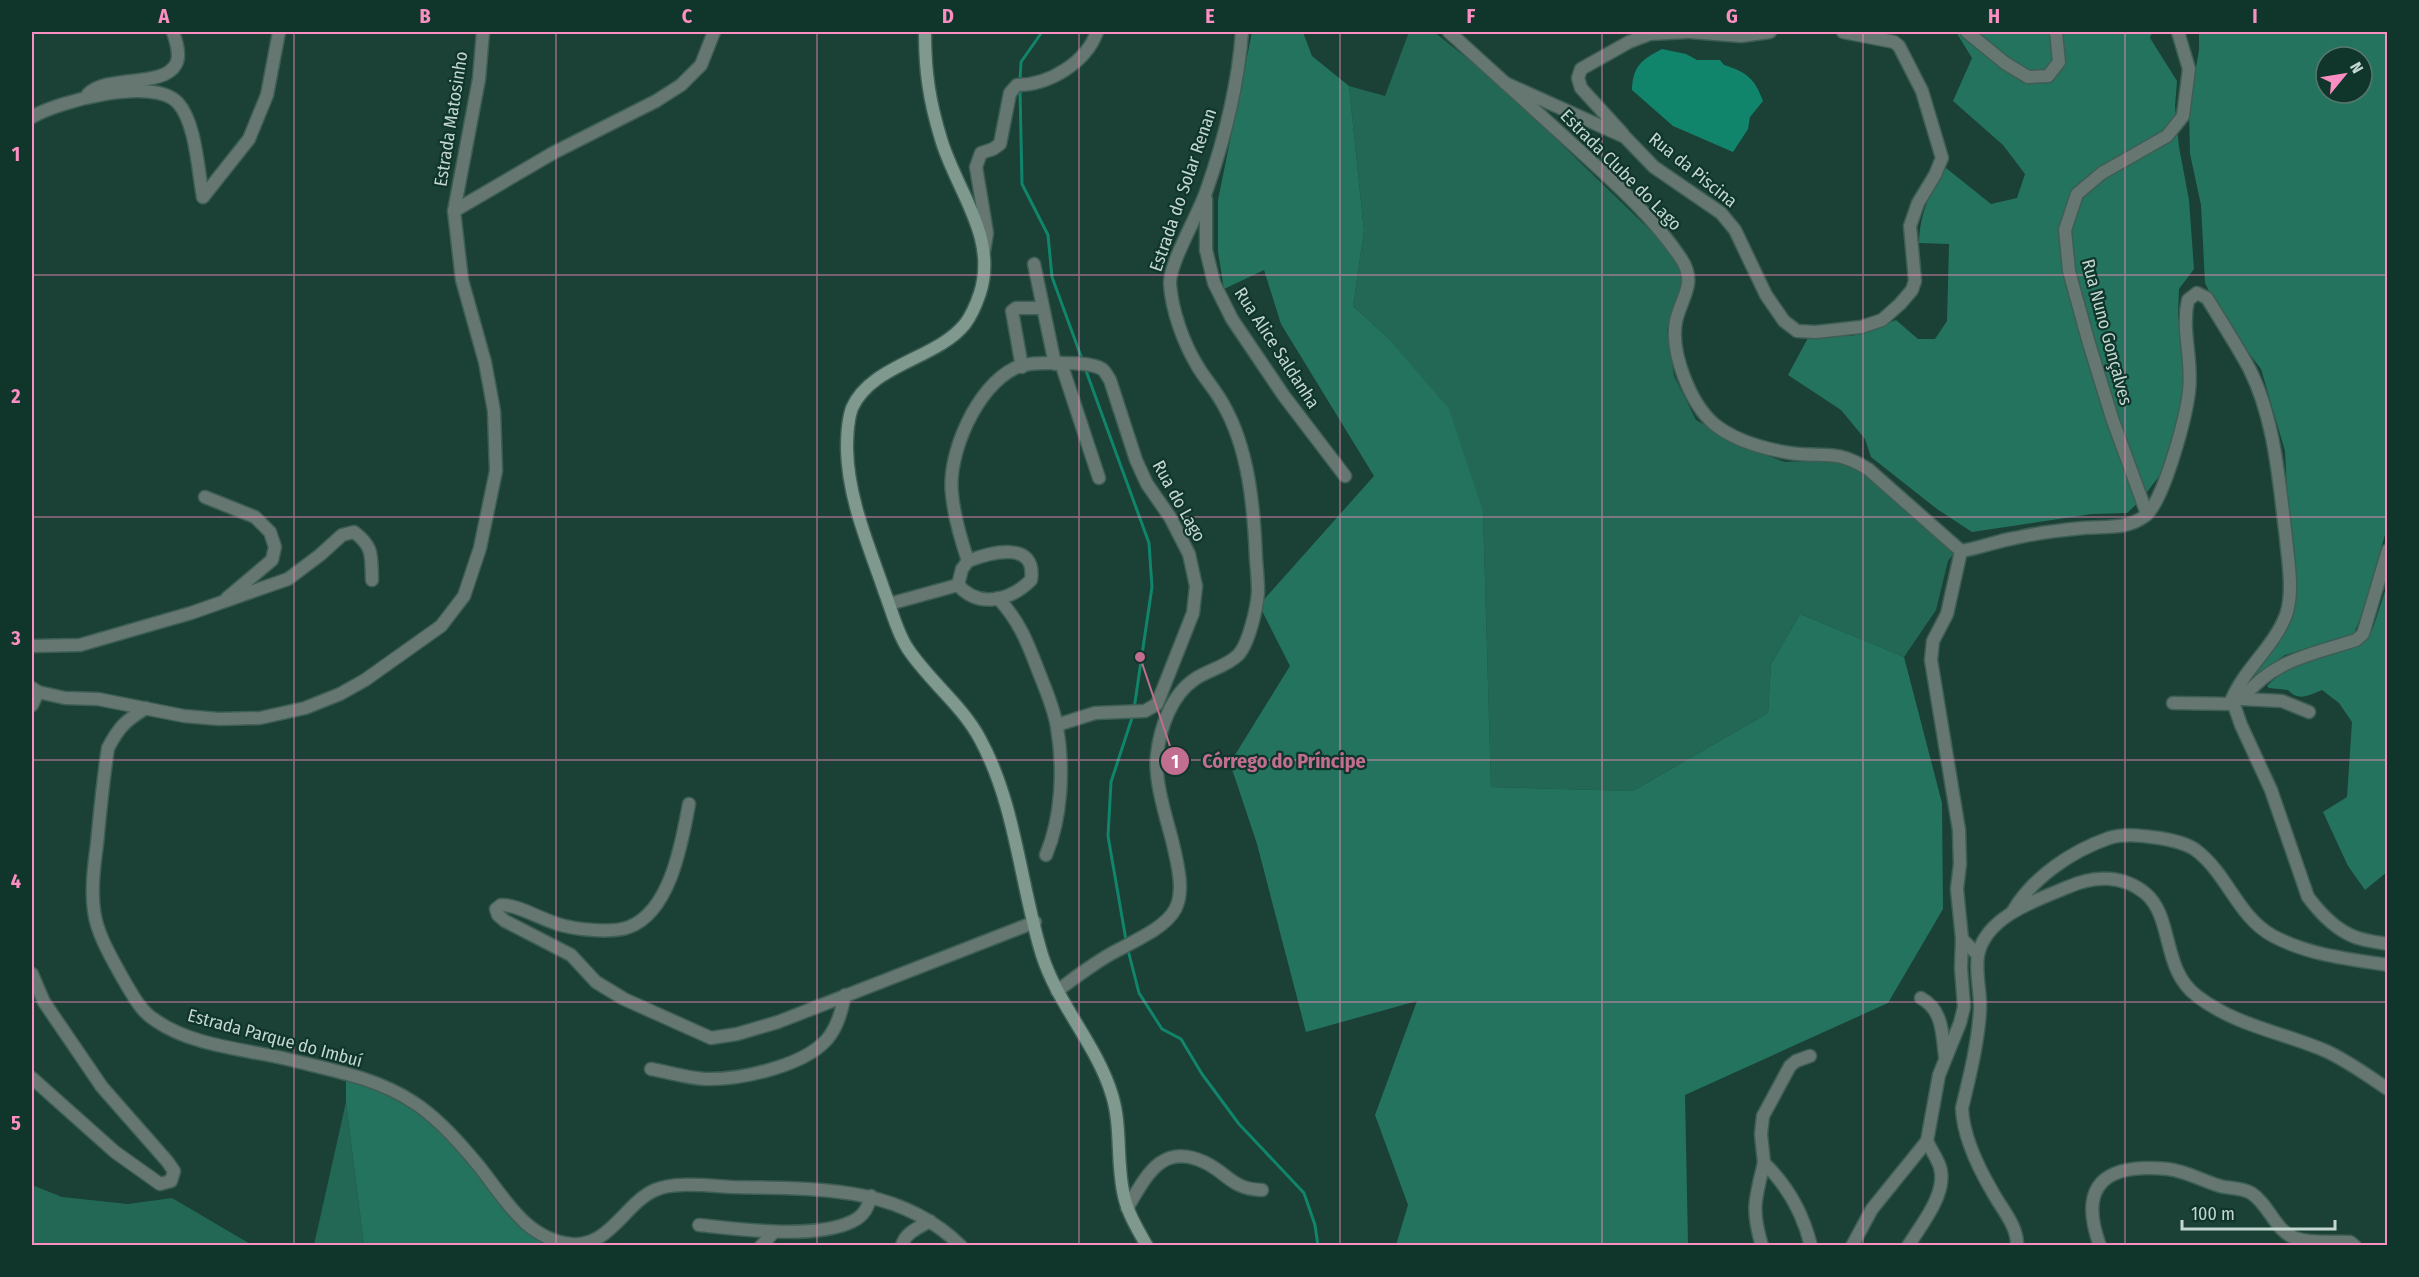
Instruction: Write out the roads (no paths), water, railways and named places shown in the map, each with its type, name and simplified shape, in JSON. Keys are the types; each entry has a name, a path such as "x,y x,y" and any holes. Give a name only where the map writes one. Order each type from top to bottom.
{"street":[{"path":"86,97 92,90 109,84 150,78 170,72 177,63 178,49 173,32"},
{"path":"32,117 86,97 138,92 164,93 178,102 186,116 203,197 249,139 267,95 279,32"},
{"name":"Estrada Matosinho","path":"35,690 65,698 98,699 183,716 219,719 260,718 305,708 340,694 396,660 441,626 464,596 480,548 496,471 494,411 484,362 462,280 454,212 478,79 483,32"},
{"path":"454,212 553,153 681,85 701,65 714,32"},
{"path":"925,32 926,76 941,141 974,213 984,252 985,269 980,295 965,323 950,337 895,368 864,389 851,410 847,445 849,483 905,645 925,672 958,706 984,748 997,777 1042,955 1057,991 1108,1081 1115,1107 1123,1192 1127,1208 1147,1245"},
{"path":"984,252 987,233 976,167 981,153 1000,144 1010,93 1022,85 1037,84 1075,63 1091,46 1097,32"},
{"name":"Estrada do Solar Renan","path":"1057,991 1116,951 1140,941 1170,920 1180,894 1181,875 1163,803 1156,758 1164,720 1181,692 1195,678 1238,655 1246,641 1258,593 1249,490 1238,435 1224,404 1196,364 1174,310 1170,283 1172,268 1206,192 1228,120 1240,57 1242,32"},
{"path":"1449,32 1505,83"},
{"name":"Rua da Piscina","path":"1770,32 1741,36 1689,32 1649,33 1581,69 1578,78 1581,88 1654,167 1720,213 1735,230 1766,295 1790,327 1797,332 1861,327 1882,320 1912,290 1915,270 1910,226 1918,203 1935,175 1942,158 1922,91 1899,46 1894,42 1843,32"},
{"path":"1967,32 2005,63 2028,77 2048,76 2059,62 2056,32"},
{"name":"Rua Nuno Gonçalves","path":"2147,514 2112,418 2088,340 2069,271 2065,230 2077,194 2102,173 2167,136 2183,116 2189,69 2178,32"},
{"name":"Estrada Clube do Lago","path":"1505,83 1619,188 1681,258 1688,273 1689,286 1676,321 1675,344 1684,379 1701,410 1715,424 1740,439 1791,453 1830,453 1854,459 1962,551"},
{"name":"Rua da Piscina","path":"1505,83 1625,137"},
{"name":"Rua Alice Saldanha","path":"1206,192 1206,250 1214,283 1227,310 1284,396 1345,476"},
{"path":"1034,264 1058,363 1099,478"},
{"path":"1852,1245 1872,1209 1927,1142 1939,1075 1964,1007 1961,968 1962,939 1957,889 1960,864 1959,830 1931,660 1934,641 1947,614 1962,551 2014,538 2084,528 2120,527 2133,523 2147,514 2159,496 2184,417 2190,368 2185,334 2185,313 2188,300 2197,293 2207,298 2250,370 2265,411 2278,473 2289,570 2287,613 2284,621 2277,636 2240,681 2236,700 2271,790 2308,897 2318,910 2339,928 2355,937 2388,944"},
{"path":"1022,367 1012,311 1044,308"},
{"path":"968,561 951,493 952,464 965,430 977,404 995,382 1016,368 1058,363"},
{"name":"Rua do Lago","path":"1057,725 1095,713 1145,711 1157,704 1193,613 1196,586 1189,554 1170,517 1146,484 1110,380 1103,369 1058,363"},
{"path":"205,497 255,517 270,532 276,548 272,560 221,602"},
{"path":"32,646 80,645 288,579 342,535 354,532 367,542 371,553 372,580"},
{"path":"2236,700 2273,670 2313,653 2356,640 2363,634 2388,550"},
{"path":"1003,553 1019,553 1029,559 1033,569 1032,580 1013,595 998,598 972,598 958,585 962,569 968,561 1003,553"},
{"path":"890,604 958,585"},
{"path":"998,598 1014,616 1027,639 1057,725 1062,771 1053,838 1046,855"},
{"path":"32,705 35,690"},
{"path":"2173,703 2236,700 2282,701 2309,712"},
{"name":"Estrada Parque do Imbuí","path":"146,708 125,721 117,730 108,748 93,881 94,912 104,942 130,992 154,1020 189,1037 342,1071 412,1101 429,1114 475,1161 508,1208 542,1235 561,1242 585,1244 598,1238 616,1225 640,1200 655,1190 669,1187 810,1189 871,1196 904,1207 930,1221 944,1229 961,1245"},
{"path":"689,804 678,859 658,903 644,918 629,928 600,930 565,926 534,917 510,904 501,904 496,909 498,915 505,921 571,955 589,976 615,993 711,1038 737,1034 778,1022 1035,922"},
{"path":"2013,911 2021,897 2061,862 2110,838 2135,835 2168,839 2186,844 2198,852 2216,872 2245,912 2271,935 2312,952 2388,965"},
{"path":"2017,1245 2015,1230 1991,1190 1974,1155 1962,1117 1977,1042 1980,1008 1978,955 1996,926 2013,911 2077,883 2108,878 2133,884 2148,896 2159,913 2168,948 2179,977 2195,995 2229,1017 2347,1061 2388,1089"},
{"path":"1962,939 1978,955"},
{"path":"32,974 44,1002 102,1087 171,1166 174,1171 171,1181 160,1184 115,1152 32,1078"},
{"path":"651,1069 705,1079 749,1075 785,1064 812,1052 830,1035 839,1018 845,995"},
{"path":"1921,998 1930,1003 1941,1024 1945,1057"},
{"path":"1762,1245 1755,1222 1754,1206 1764,1163 1761,1134 1763,1116 1790,1066 1796,1060 1810,1056"},
{"path":"1908,1245 1938,1193 1942,1178 1940,1167 1927,1142"},
{"path":"1127,1208 1150,1170 1163,1159 1181,1157 1204,1162 1247,1190 1262,1190"},
{"path":"1764,1163 1778,1177 1797,1206 1811,1245"},
{"path":"2100,1245 2093,1226 2093,1197 2097,1186 2106,1178 2119,1172 2169,1169 2253,1194 2284,1231 2295,1238 2350,1242 2355,1245"},
{"path":"699,1225 774,1232 824,1229 852,1222 863,1214 871,1196"},
{"path":"902,1245 908,1235 930,1221"},
{"path":"2093,1226 2109,1245"},
{"path":"761,1245 774,1232"}],"waterway":[{"path":"1020,80 1021,62 1042,32"},
{"path":"1020,90 1022,184 1048,235 1052,277 1082,359"},
{"path":"1085,368 1149,543 1152,587 1134,709"},
{"path":"1126,940 1108,836 1111,782 1133,715"},
{"path":"1128,950 1139,993 1162,1029 1181,1039 1202,1074 1239,1124 1304,1193 1315,1225 1318,1246"}],"place":[{"name":"Córrego do Príncipe","path":"1140,657"}]}
